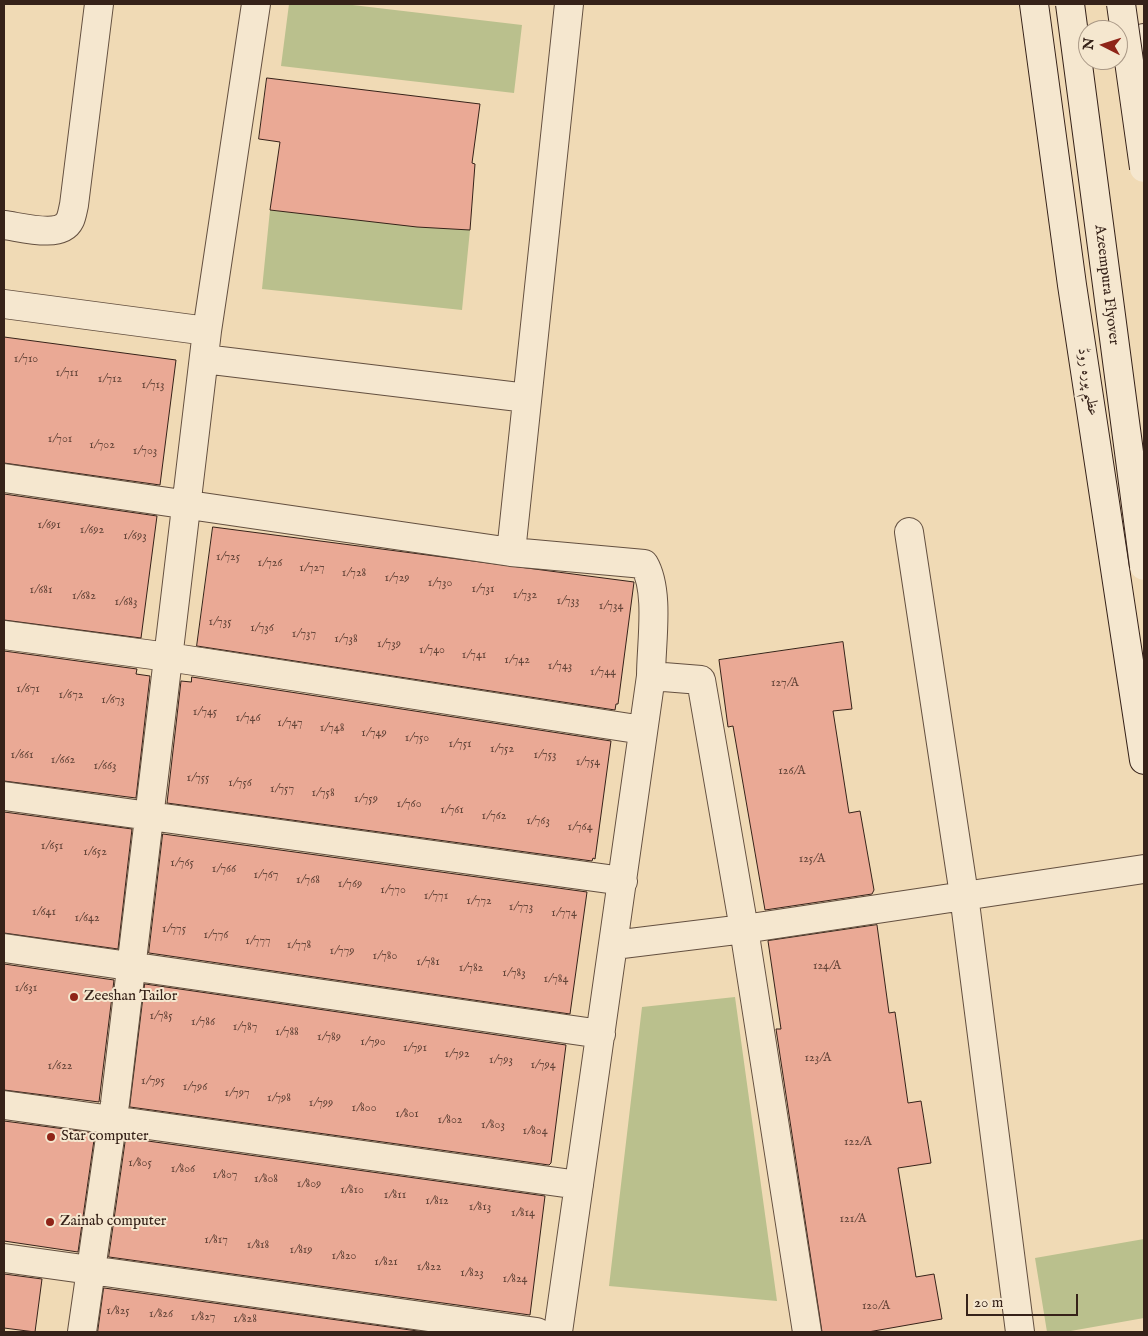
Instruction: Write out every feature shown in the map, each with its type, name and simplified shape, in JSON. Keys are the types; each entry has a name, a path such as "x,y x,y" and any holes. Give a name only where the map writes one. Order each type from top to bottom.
{"street":[{"path":"4,225 47,231 63,229 70,221 99,4"},
{"path":"82,1332 113,1120 207,331 256,4"},
{"path":"511,552 569,4"},
{"name":"عظیم پورہ روڈ","path":"1034,4 1040,62 1144,760"},
{"name":"Azeempura Flyover","path":"1070,4 1144,566"},
{"path":"1121,4 1130,42 1144,168"},
{"path":"1040,62 1078,53"},
{"path":"4,304 207,331"},
{"path":"204,359 527,398"},
{"path":"4,478 511,552 644,564 651,576 652,591 651,676 558,1332"},
{"path":"909,532 964,895 1020,1332"},
{"path":"4,635 168,657 644,730"},
{"path":"651,676 701,680 744,929 807,1332"},
{"path":"4,796 623,881"},
{"path":"614,945 744,929 1144,869"},
{"path":"4,948 601,1034"},
{"path":"4,1105 579,1185"},
{"path":"4,1258 537,1332"}],"green space":[{"path":"289,4 344,4 522,25 514,93 281,66"},
{"path":"270,210 470,230 462,310 262,289"},
{"path":"735,997 777,1301 609,1286 642,1007"},
{"path":"1144,1239 1144,1318 1065,1332 1047,1332 1035,1258"}],"building":[{"path":"267,78 480,104 472,163 475,164 470,230 417,227 270,210 280,142 259,139"},
{"path":"4,337 176,360 160,485 4,463"},
{"path":"4,494 157,516 141,638 4,620"},
{"path":"213,527 634,582 618,704 616,704 615,710 197,646"},
{"path":"843,642 852,709 833,711 849,813 860,811 874,890 872,894 765,910 733,726 728,727 719,660"},
{"path":"4,651 137,669 136,674 150,676 136,798 4,781"},
{"path":"192,677 611,741 595,859 593,858 592,861 167,803 181,681 191,682"},
{"path":"4,812 132,829 118,949 4,933"},
{"path":"163,834 587,892 570,1014 149,953"},
{"path":"877,925 889,1013 895,1012 908,1103 921,1101 931,1163 898,1168 916,1277 934,1274 942,1319 868,1332 822,1332 776,1029 781,1029 768,941"},
{"path":"4,964 114,980 99,1102 4,1090"},
{"path":"145,984 566,1045 551,1163 549,1165 130,1107"},
{"path":"4,1121 95,1133 78,1252 4,1241"},
{"path":"126,1138 545,1196 530,1315 109,1257"},
{"path":"4,1274 42,1279 35,1332 4,1328"},
{"path":"104,1288 425,1332 98,1332"}],"place":[{"name":"Zeeshan Tailor","path":"74,997"},
{"name":"Star computer","path":"51,1137"},
{"name":"Zainab computer","path":"50,1222"}]}
